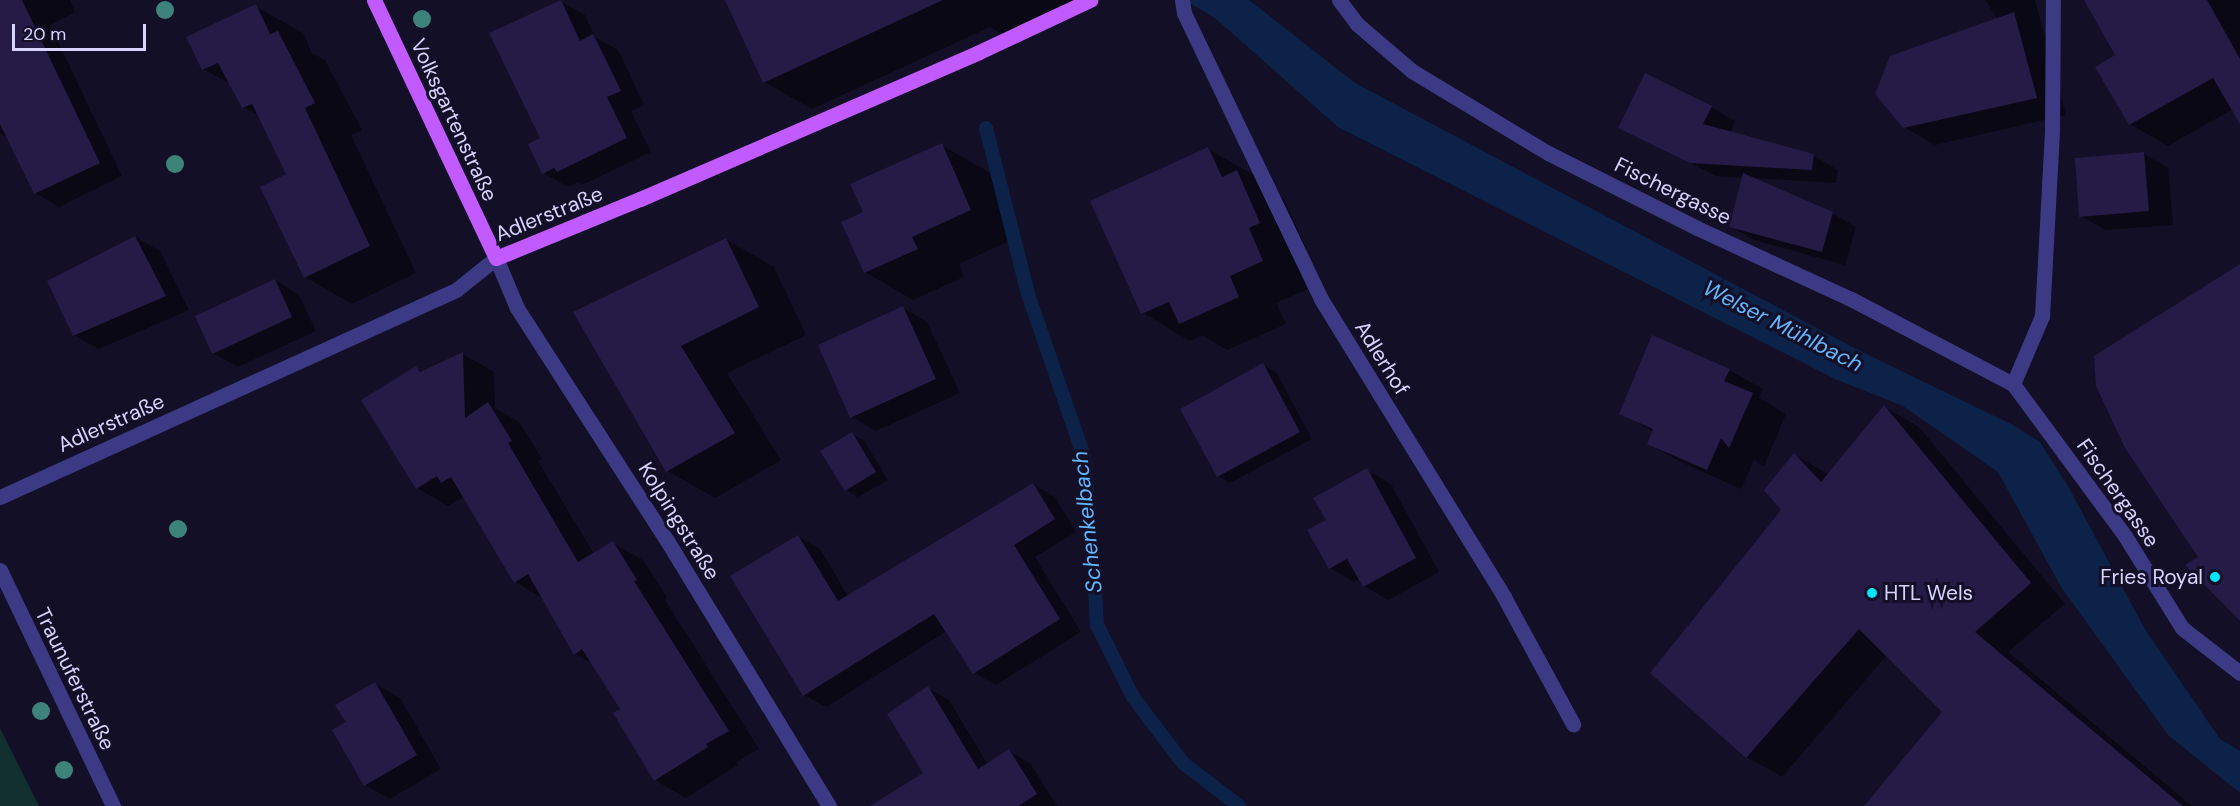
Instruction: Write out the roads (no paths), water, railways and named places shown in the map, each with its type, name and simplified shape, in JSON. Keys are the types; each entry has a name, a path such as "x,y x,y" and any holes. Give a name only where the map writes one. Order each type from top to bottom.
{"main road":[{"name":"Volksgartenstraße","path":"374,0 496,258"},
{"name":"Adlerstraße","path":"496,258 651,194 979,51 1089,0"}],"street":[{"name":"Fischergasse","path":"1339,0 1357,24 1412,71 1548,153 1697,228 1851,299 2013,384 2125,536 2182,628 2240,673"},
{"path":"2013,384 2042,316 2052,131 2053,0"},
{"name":"Adlerhof","path":"1183,7 1321,299 1504,597 1573,724"},
{"name":"Adlerstraße","path":"0,497 456,290 496,258"},
{"name":"Kolpingstraße","path":"496,258 517,308 666,539 829,806"},
{"name":"Traunuferstraße","path":"0,570 113,806"}],"water":[{"name":"Welser Mühlbach","path":"1184,0 1249,0 1355,83 1862,352 2011,424 2040,442 2069,488 2146,631 2220,739 2240,751 2240,793 2168,735 2061,587 1998,472 1903,406 1835,379 1338,127 1215,18"}],"waterway":[{"name":"Schenkelbach","path":"986,128 1028,294 1084,457 1097,625 1133,697 1183,763 1239,806"}],"place":[{"name":"Fries Royal","path":"2215,577"},
{"name":"HTL Wels","path":"1872,593"}]}
